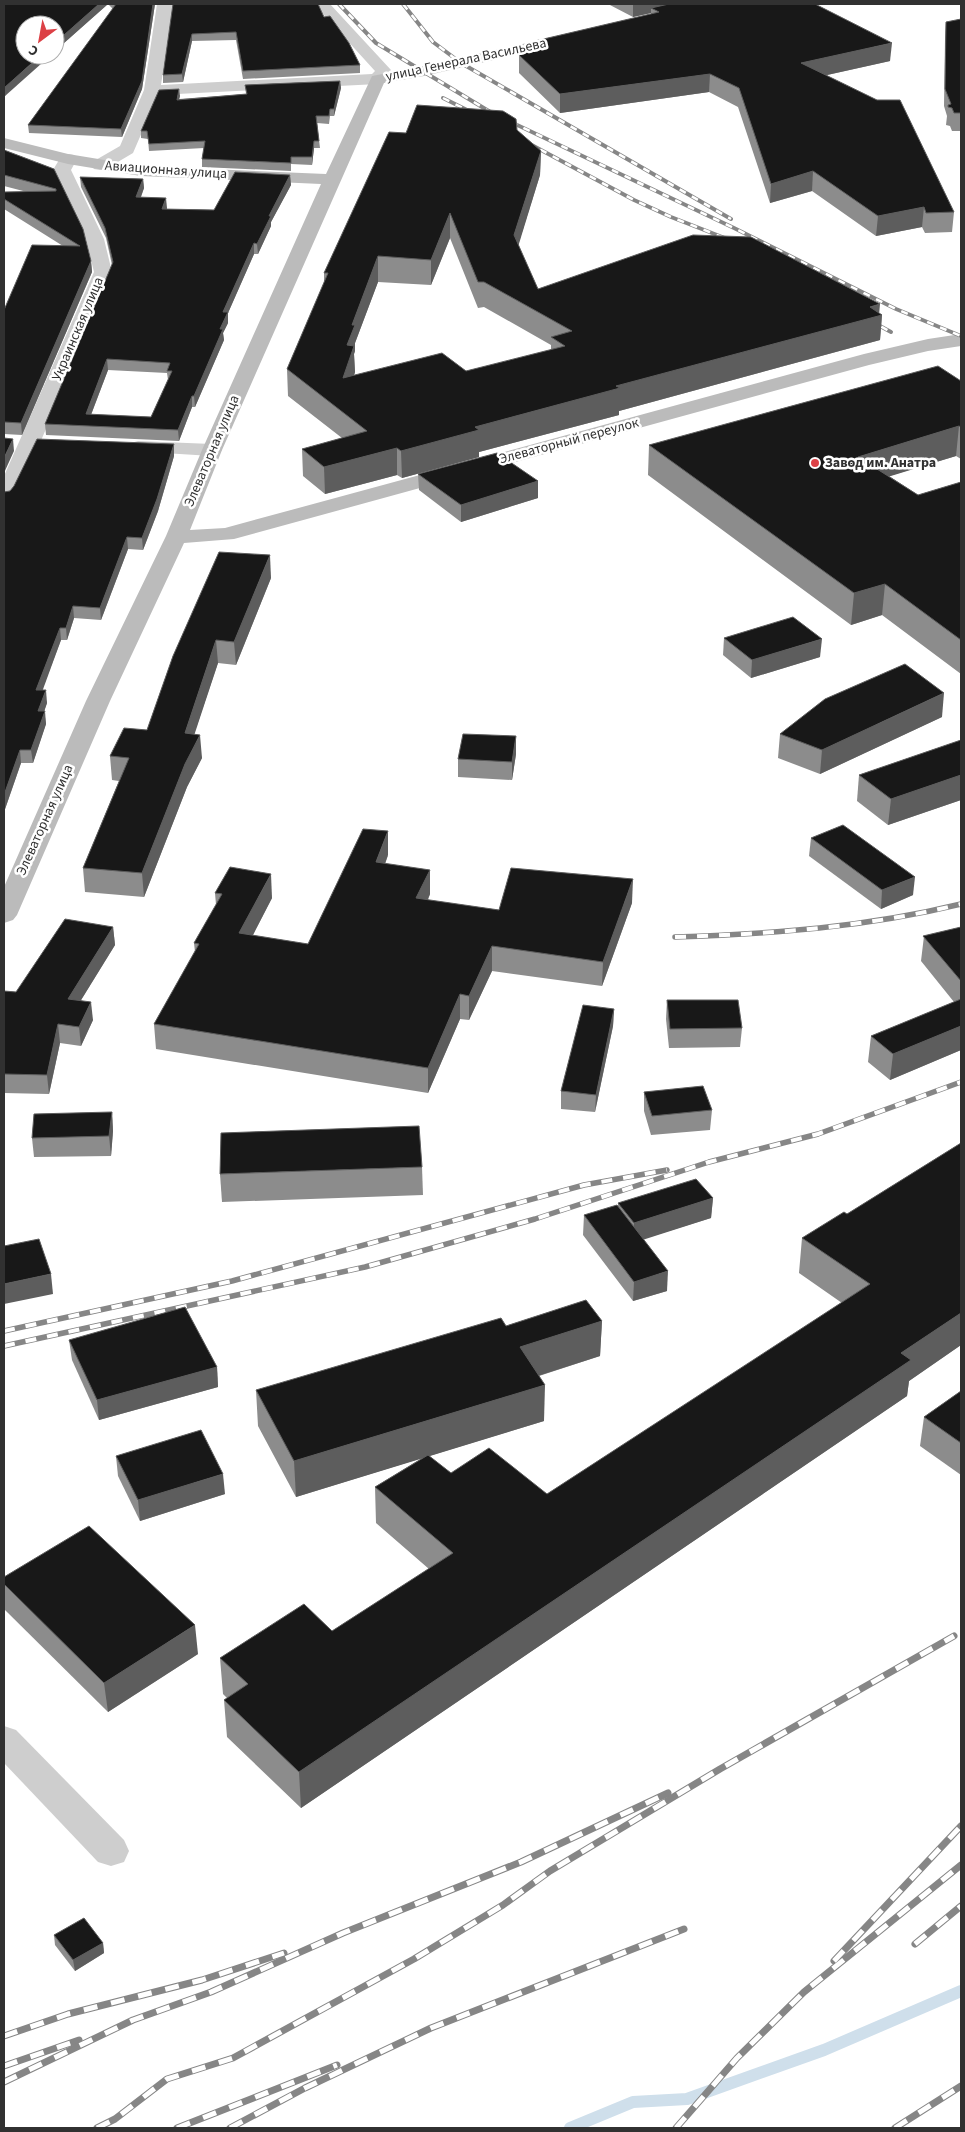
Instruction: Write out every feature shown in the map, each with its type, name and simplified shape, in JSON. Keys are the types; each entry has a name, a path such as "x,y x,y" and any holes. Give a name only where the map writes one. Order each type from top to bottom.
{"main road":[{"name":"улица Генерала Васильева","path":"378,79 433,69 584,35"},
{"name":"Элеваторная улица","path":"4,915 98,701 177,536 212,450 331,180 378,79"},
{"name":"Авиационная улица","path":"4,143 68,159 141,171 331,180"},
{"name":"Элеваторный переулок","path":"177,536 194,537 226,534 864,360 928,345 961,340"}],"street":[{"path":"100,165 127,149 152,90 165,4"},
{"path":"322,4 383,70 378,79"},
{"name":"улица Генерала Васильева","path":"152,90 378,79"},
{"name":"Украинская улица","path":"4,497 31,443 103,272 95,239 62,170 68,159"},
{"path":"120,446 212,450"},
{"path":"4,1740 111,1850"}],"building":[{"path":"4,4 99,4 65,34 65,15 15,15 15,65 30,65 4,88"},
{"path":"116,4 153,4 142,81 121,129 28,125"},
{"path":"173,4 318,4 324,17 330,16 349,43 360,65 243,71 236,32 192,34 182,74 163,75"},
{"path":"669,4 815,4 892,43 801,63 877,100 900,100 954,212 926,213 924,207 878,216 813,171 771,184 739,88 710,74 560,94 519,55 537,49 535,41 659,12 651,8"},
{"path":"961,19 961,113 954,113 952,108 948,107 951,104 945,89 946,22"},
{"path":"340,81 334,109 330,109 329,116 316,116 319,141 314,141 312,157 291,157 291,163 202,159 205,141 149,144 147,131 141,131 159,90 179,89 177,100 247,94 245,85"},
{"path":"417,105 503,111 516,119 517,130 541,151 514,235 538,289 693,235 751,237 880,304 870,307 882,315 616,386 620,388 475,427 479,430 401,451 397,448 324,467 302,449 367,431 287,369 328,273 324,273 389,132 406,133","holes":["450,213 478,282 484,282 572,331 551,337 565,346 466,371 442,353 343,378 354,346 347,345 355,325 352,325 378,256 431,260"]},
{"path":"4,150 54,169 83,229 91,261 21,423 4,422 4,310 32,245 80,246 4,199 4,192 56,191 56,189 4,175"},
{"path":"235,172 290,175 257,244 254,243 223,312 228,312 220,329 223,329 178,430 45,424 113,262 105,228 80,177 143,179 136,197 166,198 162,209 214,210","holes":["107,359 170,363 167,371 172,371 151,417 86,414"]},
{"path":"938,366 961,381 961,427 959,426 858,457 918,495 961,482 961,640 885,584 854,593 649,445"},
{"path":"4,438 13,439 4,458"},
{"path":"37,439 174,444 157,499 142,538 127,537 100,608 73,606 66,628 60,628 36,690 46,690 38,711 45,711 31,750 20,750 4,795 4,492 10,491 14,486"},
{"path":"497,453 538,481 461,505 418,474"},
{"path":"219,552 270,555 234,642 216,640 185,733 200,735 185,764 142,873 83,868 129,758 110,756 124,728 147,730 173,656"},
{"path":"793,617 822,639 752,660 724,638"},
{"path":"905,664 944,693 822,750 780,734 825,699"},
{"path":"463,734 516,736 512,762 458,759"},
{"path":"961,740 961,775 891,799 859,775"},
{"path":"843,825 915,877 882,890 811,838"},
{"path":"363,829 388,831 376,862 430,870 416,898 499,910 511,868 633,879 603,962 492,946 469,996 460,994 428,1068 154,1024 199,944 194,943 222,894 215,893 230,867 271,874 239,933 308,944"},
{"path":"65,919 113,927 68,999 91,1002 79,1027 58,1024 47,1075 4,1074 4,991 16,992"},
{"path":"961,927 961,981 923,936"},
{"path":"961,999 961,1026 893,1054 871,1036"},
{"path":"667,1000 738,1000 742,1028 670,1029"},
{"path":"583,1005 614,1009 596,1095 561,1091"},
{"path":"703,1086 712,1110 652,1116 644,1092"},
{"path":"112,1112 109,1136 32,1138 34,1114"},
{"path":"419,1126 422,1167 220,1174 221,1133"},
{"path":"961,1143 961,1313 901,1353 911,1360 299,1772 224,1700 248,1684 220,1658 304,1604 332,1631 453,1553 375,1487 428,1455 451,1473 489,1448 547,1494 870,1284 802,1238 844,1212 847,1214"},
{"path":"696,1179 713,1198 634,1223 618,1203"},
{"path":"617,1205 668,1271 634,1282 584,1215"},
{"path":"39,1239 51,1274 4,1284 4,1246"},
{"path":"586,1300 602,1321 520,1347 545,1385 294,1461 256,1390 501,1318 506,1326"},
{"path":"185,1307 217,1367 97,1400 69,1340"},
{"path":"961,1391 961,1443 924,1417"},
{"path":"201,1430 223,1474 138,1500 116,1456"},
{"path":"89,1526 195,1625 104,1683 4,1584 4,1577"},
{"path":"84,1918 103,1943 73,1960 54,1935"}],"waterway":[{"path":"570,2128 633,2102 687,2099 824,2050 961,1991"}],"railway":[{"path":"339,4 376,43 492,113 734,228 896,309 961,336"},
{"path":"403,4 433,42 461,63 731,219"},
{"path":"443,98 475,114"},
{"path":"528,143 634,200 735,242"},
{"path":"869,320 891,332"},
{"path":"675,937 747,934 855,924 961,904"},
{"path":"4,1346 365,1267 535,1219 709,1162 818,1134 961,1082"},
{"path":"4,1331 232,1281 584,1185 667,1170"},
{"path":"97,2128 115,2119 167,2079 233,2058 414,1959 503,1905 550,1871 720,1769 954,1636"},
{"path":"4,2082 133,2020 211,1992 343,1933 521,1862 668,1793"},
{"path":"834,1961 961,1826"},
{"path":"676,2128 737,2058 804,1992 961,1865"},
{"path":"915,1944 961,1906"},
{"path":"230,2128 305,2088 431,2028 684,1929"},
{"path":"4,2036 68,2014 202,1980 284,1953"},
{"path":"4,2066 79,2040"},
{"path":"177,2128 337,2065"},
{"path":"895,2128 961,2086"}],"place":[{"name":"Завод им. Анатра","path":"815,463"}]}
